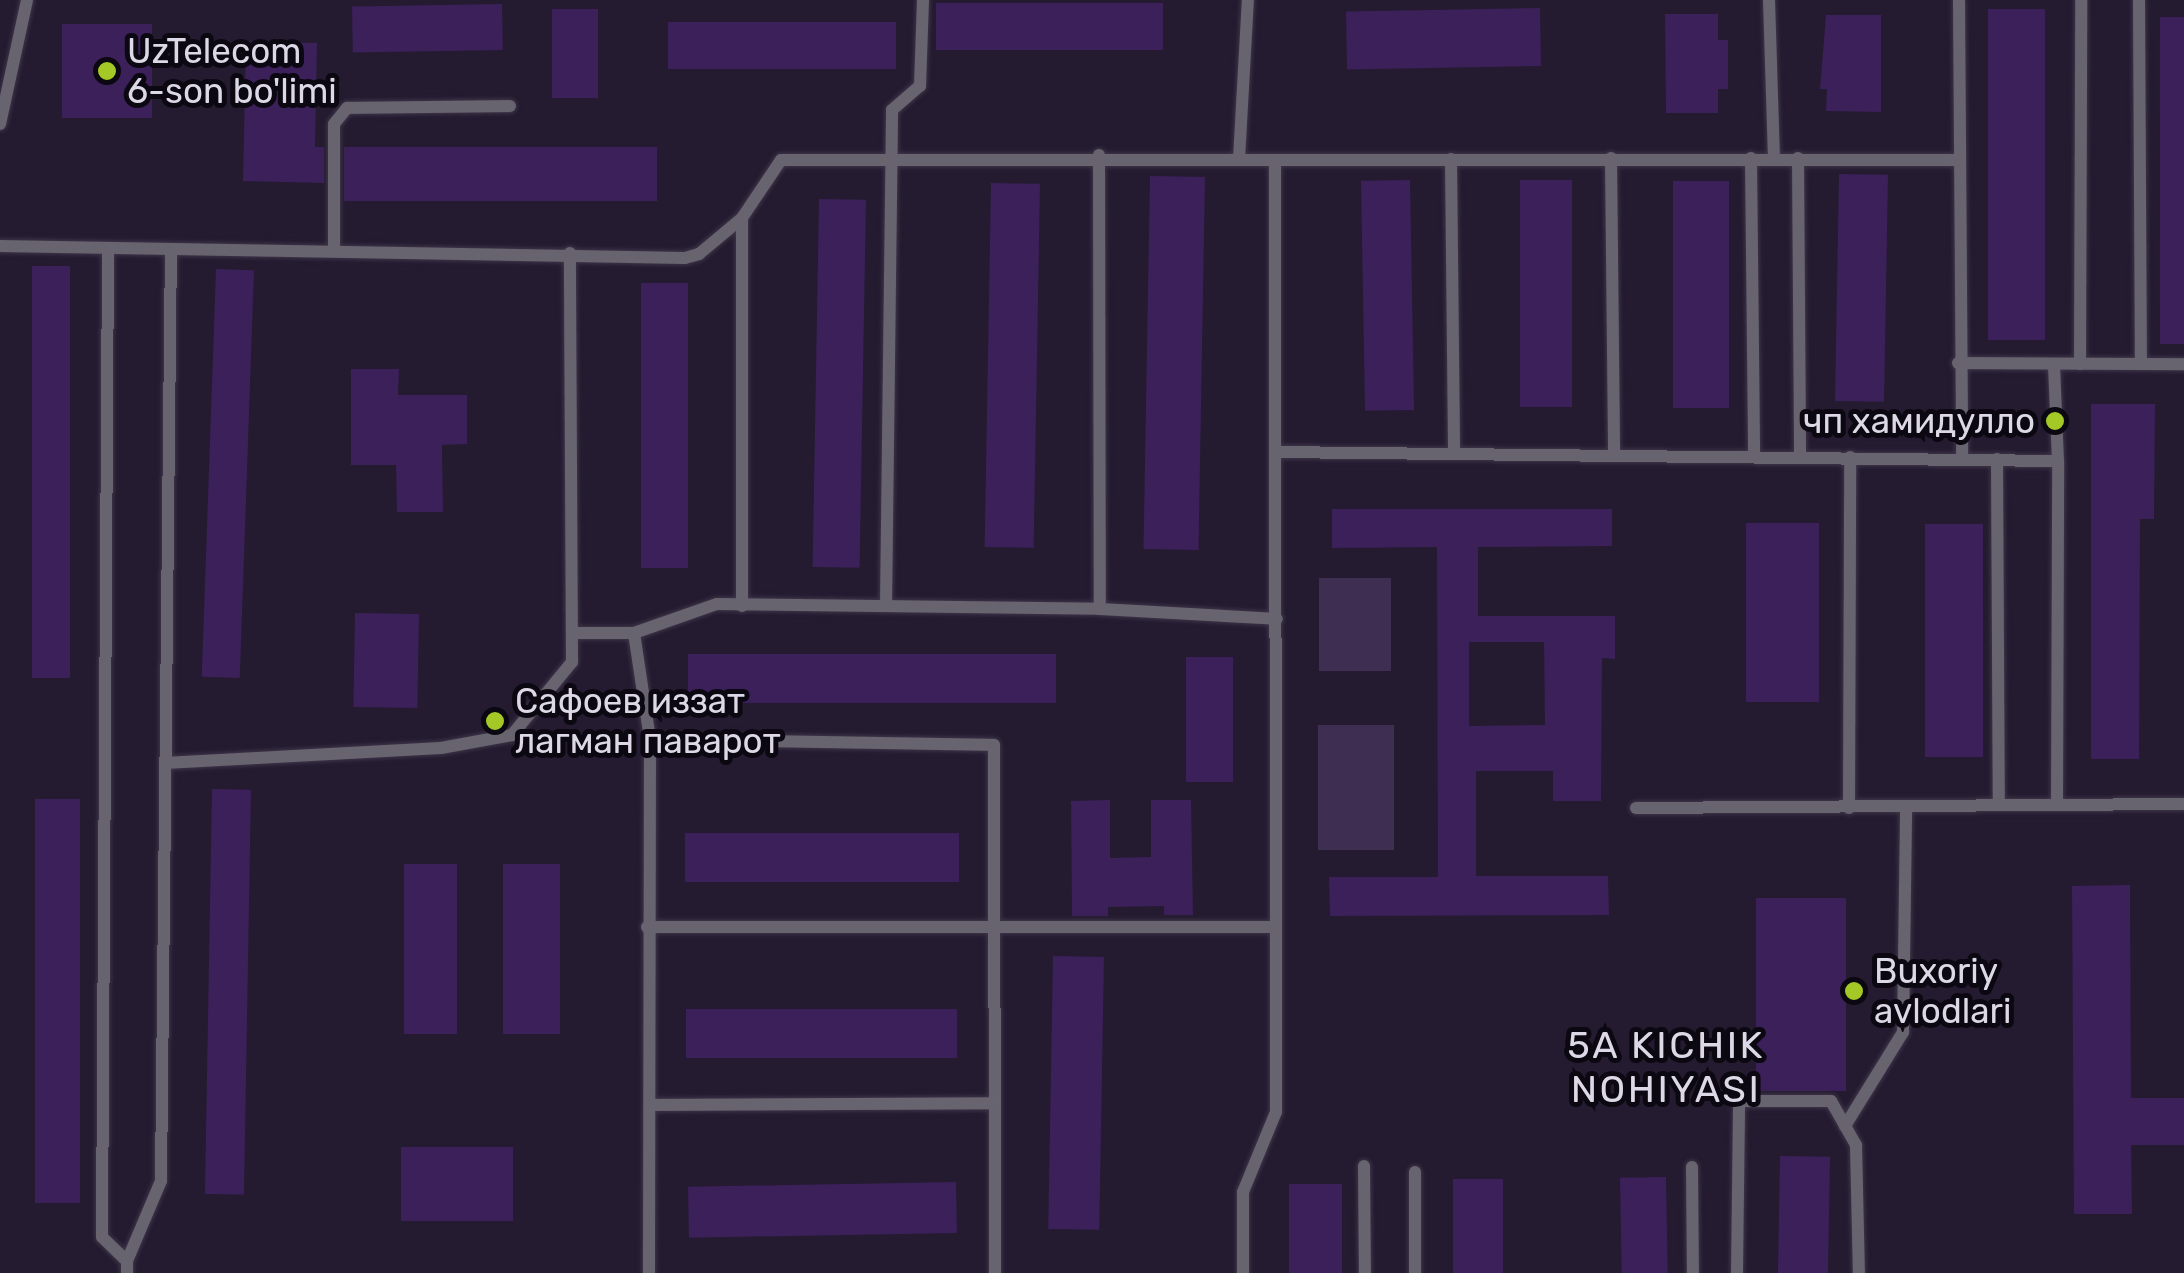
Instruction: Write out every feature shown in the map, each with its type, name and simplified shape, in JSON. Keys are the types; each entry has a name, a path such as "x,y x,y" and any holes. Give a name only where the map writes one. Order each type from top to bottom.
{"lane":[{"path":"0,124 26,0"},
{"path":"886,606 892,110 920,86 923,0"},
{"path":"1239,159 1248,0"},
{"path":"1770,0 1774,158"},
{"path":"1959,0 1958,364 1962,459"},
{"path":"2080,364 2082,0"},
{"path":"2139,0 2142,364"},
{"path":"334,249 334,124 347,108 510,106"},
{"path":"1099,155 1100,609"},
{"path":"0,246 685,258 699,254 742,218 781,160 1099,155 1276,160 1959,160"},
{"path":"1611,158 1614,454"},
{"path":"1750,158 1754,455"},
{"path":"1798,158 1800,456"},
{"path":"1451,159 1454,452"},
{"path":"1243,1273 1243,1192 1276,1112 1276,160"},
{"path":"742,218 742,606"},
{"path":"108,250 102,1237 127,1267 161,1181 171,249"},
{"path":"165,762 441,748 512,735 572,662 577,633 570,254"},
{"path":"1958,364 2184,364"},
{"path":"2054,364 2058,461 2057,804"},
{"path":"1276,452 2058,461"},
{"path":"1849,808 1850,457"},
{"path":"1997,460 1999,804"},
{"path":"577,633 634,632 717,604 1100,609 1277,620"},
{"path":"634,632 650,739 649,1273"},
{"path":"650,739 994,745 995,1273"},
{"path":"1636,808 2184,804"},
{"path":"1846,1126 1902,1032 1906,808"},
{"path":"647,927 1274,927"},
{"path":"1737,1273 1739,1101 1830,1101 1856,1145 1858,1273"},
{"path":"650,1105 994,1103"},
{"path":"1364,1166 1365,1273"},
{"path":"1692,1168 1693,1273"},
{"path":"1415,1273 1416,1172"}],"shaded area":[{"path":"1319,578 1391,578 1391,671 1319,671"},
{"path":"1318,725 1394,725 1394,850 1318,850"}],"building":[{"path":"936,3 1163,3 1163,50 936,50"},
{"path":"502,4 503,50 353,53 352,7"},
{"path":"1540,8 1541,66 1347,69 1346,11"},
{"path":"552,9 598,9 598,98 552,98"},
{"path":"1988,9 2045,9 2045,340 1988,340"},
{"path":"1665,14 1718,14 1718,40 1728,40 1728,89 1718,89 1718,113 1666,113"},
{"path":"1826,15 1881,15 1881,112 1826,111 1827,89 1820,89"},
{"path":"2160,17 2184,17 2184,344 2160,344"},
{"path":"668,22 896,22 896,69 668,69"},
{"name":"UzTelecom 6-son bo'limi","path":"62,24 152,24 152,118 62,118"},
{"path":"246,41 317,43 315,147 324,147 324,183 243,181"},
{"path":"344,147 657,147 657,201 344,201"},
{"path":"1839,174 1888,175 1884,402 1835,401"},
{"path":"1150,176 1205,177 1198,550 1143,549"},
{"path":"1410,180 1414,410 1365,411 1361,181"},
{"path":"1520,180 1572,180 1572,407 1520,407"},
{"path":"1673,181 1729,181 1729,408 1673,408"},
{"path":"991,183 1040,184 1034,548 985,547"},
{"path":"819,199 866,200 860,568 813,567"},
{"path":"32,266 70,266 70,678 32,678"},
{"path":"216,269 254,270 240,678 202,677"},
{"path":"641,283 688,283 688,568 641,568"},
{"path":"351,369 399,369 398,395 467,395 467,444 442,445 443,512 397,512 396,465 351,465"},
{"path":"2091,404 2155,404 2154,519 2140,519 2139,759 2091,759"},
{"path":"1332,509 1612,509 1612,546 1478,547 1478,616 1615,616 1615,659 1602,658 1601,801 1553,801 1553,771 1476,771 1476,876 1608,876 1609,915 1330,916 1329,877 1438,877 1437,547 1332,548","holes":["1469,642 1544,642 1545,725 1469,726"]},
{"path":"1746,523 1819,523 1819,702 1746,702"},
{"path":"1925,524 1983,524 1983,757 1925,757"},
{"path":"355,613 419,614 417,708 353,707"},
{"path":"688,654 1056,654 1056,703 688,703"},
{"path":"1186,657 1233,657 1233,782 1186,782"},
{"path":"212,789 251,790 244,1195 205,1194"},
{"path":"35,799 80,799 80,1203 35,1203"},
{"path":"1110,800 1110,858 1151,857 1151,800 1191,800 1193,915 1164,915 1164,906 1108,907 1108,916 1072,916 1071,801"},
{"path":"685,833 959,833 959,882 685,882"},
{"path":"404,864 457,864 457,1034 404,1034"},
{"path":"503,864 560,864 560,1034 503,1034"},
{"path":"2130,885 2131,1098 2184,1098 2184,1145 2131,1145 2132,1214 2074,1214 2072,886"},
{"path":"1756,898 1846,898 1846,1091 1756,1091"},
{"path":"1053,956 1104,957 1099,1230 1048,1229"},
{"path":"686,1009 957,1009 957,1058 686,1058"},
{"path":"401,1147 513,1147 513,1221 401,1221"},
{"path":"1780,1156 1830,1157 1828,1273 1778,1273"},
{"path":"1666,1177 1668,1273 1622,1273 1620,1178"},
{"path":"1453,1179 1503,1179 1503,1273 1453,1273"},
{"path":"956,1182 957,1233 689,1238 688,1187"},
{"path":"1289,1184 1342,1184 1342,1273 1289,1273"}],"place":[{"name":"UzTelecom 6-son bo'limi","path":"107,71"},
{"name":"чп хамидулло","path":"2055,421"},
{"name":"Сафоев иззат лагман паварот","path":"495,721"},
{"name":"Buxoriy avlodlari","path":"1854,991"}],"district":[{"name":"5A KICHIK NOHIYASI","path":"1666,1068"}]}
